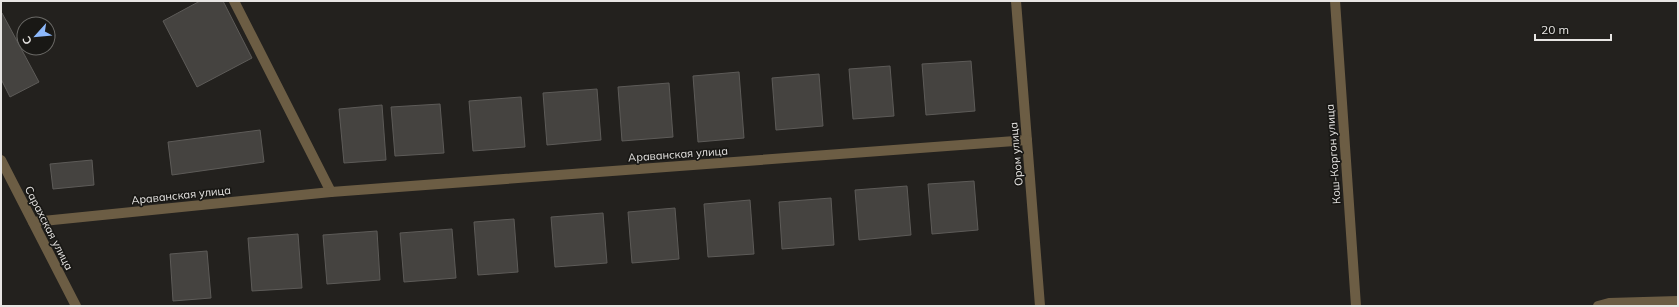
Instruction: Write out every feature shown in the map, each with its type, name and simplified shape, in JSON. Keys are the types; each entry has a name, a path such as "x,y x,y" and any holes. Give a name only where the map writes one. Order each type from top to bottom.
{"street":[{"path":"234,1 331,192"},
{"name":"Ором улица","path":"1016,1 1040,306"},
{"name":"Кош-Коргон улица","path":"1335,1 1356,306"},
{"name":"Араванская улица","path":"33,222 331,192 1027,140"},
{"name":"Сарахская улица","path":"1,160 76,306"},
{"path":"1598,306 1609,303 1678,301"}],"building":[{"path":"200,1 223,1 252,58 197,87 163,21"},
{"path":"2,13 16,39 16,56 25,56 39,82 10,97 1,79"},
{"path":"971,61 975,111 926,115 922,64"},
{"path":"890,66 894,116 853,119 849,69"},
{"path":"739,72 744,138 698,142 693,76"},
{"path":"819,74 823,126 776,130 772,78"},
{"path":"669,83 673,137 622,141 618,87"},
{"path":"597,89 601,140 547,145 543,93"},
{"path":"521,97 525,147 473,151 469,101"},
{"path":"440,104 444,153 395,156 391,107"},
{"path":"382,105 386,160 344,163 339,109"},
{"path":"260,130 264,162 172,175 168,142"},
{"path":"92,160 94,185 53,189 50,164"},
{"path":"974,181 978,230 932,234 928,184"},
{"path":"907,186 911,235 859,240 855,190"},
{"path":"831,198 834,245 782,249 779,202"},
{"path":"750,200 754,254 708,257 704,204"},
{"path":"675,208 679,259 632,263 628,212"},
{"path":"603,213 607,263 555,267 551,217"},
{"path":"514,219 518,272 478,275 474,222"},
{"path":"452,229 456,278 404,282 400,233"},
{"path":"377,231 380,280 327,284 323,235"},
{"path":"298,234 302,288 252,291 248,238"},
{"path":"207,251 211,298 173,301 170,254"}]}
